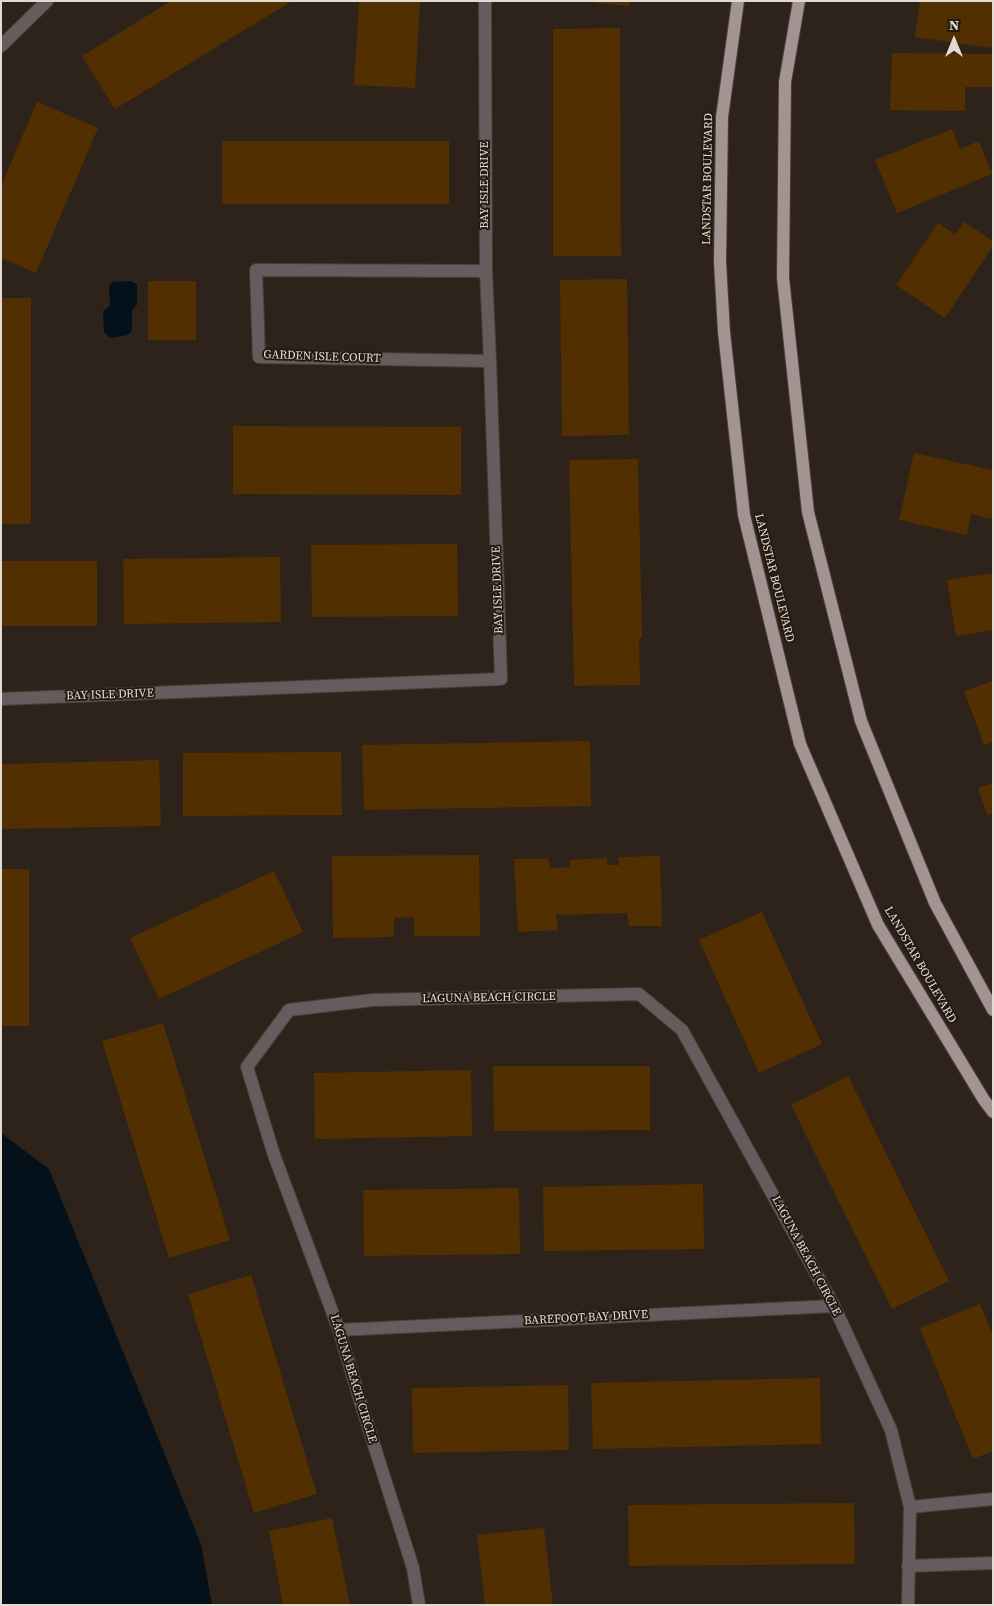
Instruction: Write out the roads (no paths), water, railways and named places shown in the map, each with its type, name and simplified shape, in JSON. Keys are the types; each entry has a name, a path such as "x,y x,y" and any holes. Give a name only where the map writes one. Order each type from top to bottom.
{"main road":[{"name":"LANDSTAR BOULEVARD","path":"738,1 722,117 720,262 724,332 744,515 800,744 878,924 993,1112"},
{"path":"799,1 786,82 783,278 808,512 861,721 935,902 993,1010"}],"lane":[{"path":"1,46 47,1"},
{"name":"BAY ISLE DRIVE","path":"1,699 501,679 486,271 485,1"},
{"name":"GARDEN ISLE COURT","path":"486,271 256,270 259,357 490,361"},
{"name":"LAGUNA BEACH CIRCLE","path":"419,1605 413,1568 339,1330 274,1155 248,1067 289,1010 373,1000 639,994 682,1030 834,1306 891,1430 910,1507 908,1605"},
{"name":"BAREFOOT BAY DRIVE","path":"339,1330 834,1306"},
{"path":"910,1507 993,1499"},
{"path":"908,1566 993,1563"}]}
